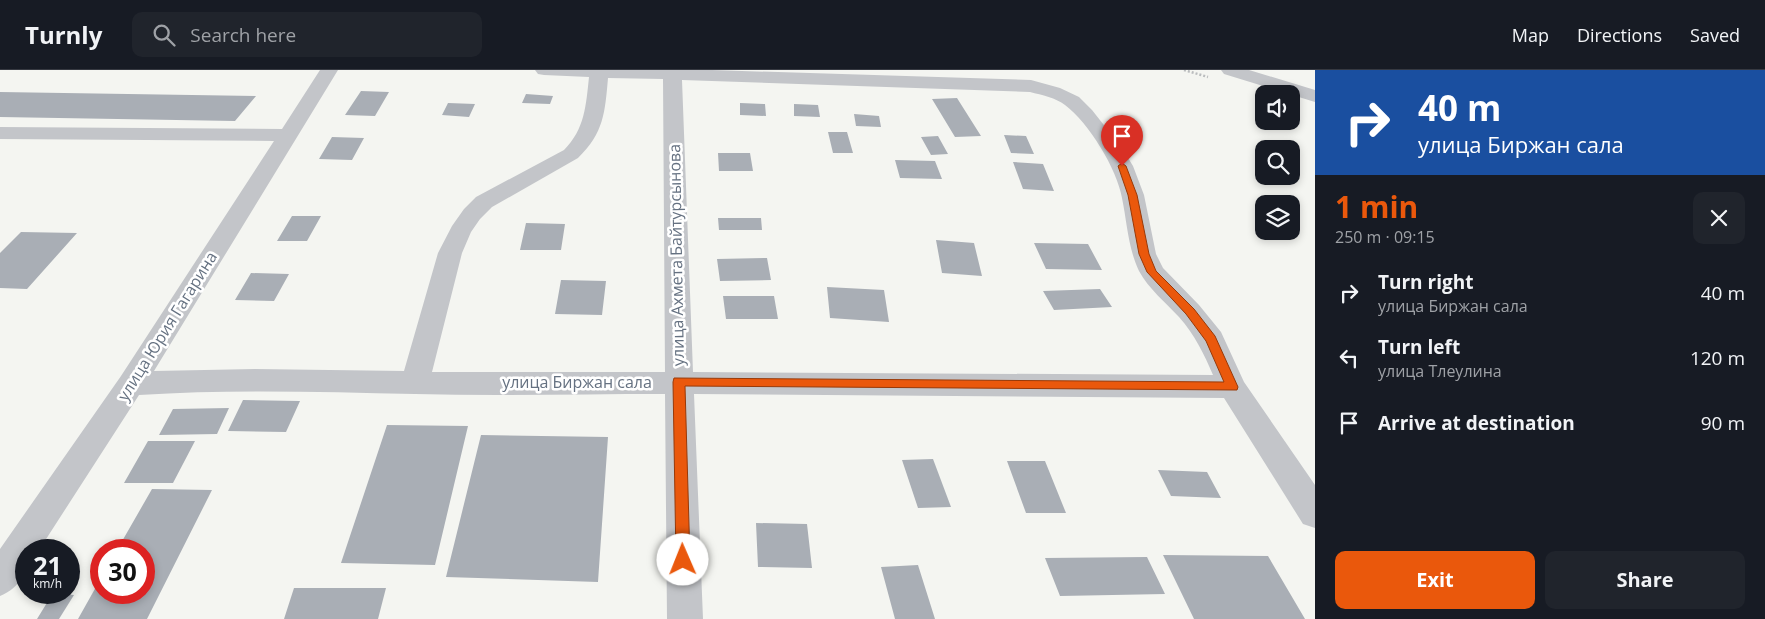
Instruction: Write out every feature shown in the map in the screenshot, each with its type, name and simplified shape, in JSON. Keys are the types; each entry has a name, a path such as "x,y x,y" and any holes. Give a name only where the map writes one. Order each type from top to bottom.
{"street":[{"name":"улица Юрия Гагарина","path":"0,579 131,384 329,70"},
{"path":"544,70 672,72 1031,86 1053,92 1079,107 1112,148 1122,166 1132,195 1144,254 1152,272 1190,312 1211,339 1232,387 1315,513"},
{"path":"980,84 1002,70"},
{"path":"1230,70 1315,96"},
{"path":"415,383 450,253 460,231 472,214 484,202 571,154 581,146 593,124 599,72"},
{"name":"улица Ахмета Байтурсынова","path":"672,72 685,619"},
{"path":"0,133 288,134"},
{"name":"улица Биржан сала","path":"131,384 177,380 1232,387"}],"building":[{"path":"361,91 389,92 375,116 345,115"},
{"path":"0,92 256,96 235,121 0,117"},
{"path":"526,94 553,96 550,104 522,103"},
{"path":"957,98 981,136 955,137 932,99"},
{"path":"448,103 475,104 469,117 442,115"},
{"path":"740,103 765,104 766,116 740,115"},
{"path":"794,104 818,105 820,117 794,116"},
{"path":"854,114 879,116 881,127 856,126"},
{"path":"828,132 847,132 853,153 833,153"},
{"path":"1004,135 1026,136 1034,154 1011,153"},
{"path":"938,136 948,154 931,155 921,137"},
{"path":"332,137 364,138 352,160 319,159"},
{"path":"718,153 750,153 753,171 719,171"},
{"path":"895,160 935,161 942,179 900,178"},
{"path":"1013,162 1043,164 1054,191 1023,189"},
{"path":"292,216 321,216 307,241 277,241"},
{"path":"718,218 761,218 762,230 719,230"},
{"path":"526,223 565,224 561,250 520,250"},
{"path":"21,232 77,233 27,289 0,288 0,253"},
{"path":"936,240 974,243 982,276 942,273"},
{"path":"1034,243 1088,244 1102,270 1046,269"},
{"path":"767,258 771,280 720,281 717,259"},
{"path":"251,273 289,274 274,301 235,300"},
{"path":"561,280 606,281 602,315 555,314"},
{"path":"827,287 884,290 889,322 830,318"},
{"path":"1100,289 1112,307 1054,310 1043,291"},
{"path":"723,296 774,296 778,319 726,319"},
{"path":"243,400 300,401 286,432 228,431"},
{"path":"229,408 217,434 159,435 173,409"},
{"path":"387,425 468,426 435,565 341,563"},
{"path":"481,435 608,437 598,582 446,577"},
{"path":"148,441 195,441 173,483 124,483"},
{"path":"933,459 951,507 918,508 902,460"},
{"path":"1007,461 1045,461 1066,513 1026,513"},
{"path":"1158,470 1207,472 1221,498 1171,496"},
{"path":"152,489 212,490 155,603 155,539 123,539"},
{"path":"756,523 807,524 812,568 758,567"},
{"path":"1163,555 1268,556 1305,619 1194,619"},
{"path":"1147,557 1165,594 1060,596 1045,558"},
{"path":"918,565 935,619 895,619 881,567"},
{"path":"294,588 386,588 378,619 284,619"},
{"path":"90,598 90,604 155,604 147,619 78,619"},
{"path":"46,604 68,604 59,619 37,619"}],"route":[{"path":"683,560 678,382 1232,387 1211,339 1190,312 1152,272 1144,254 1132,195 1122,166"}]}
